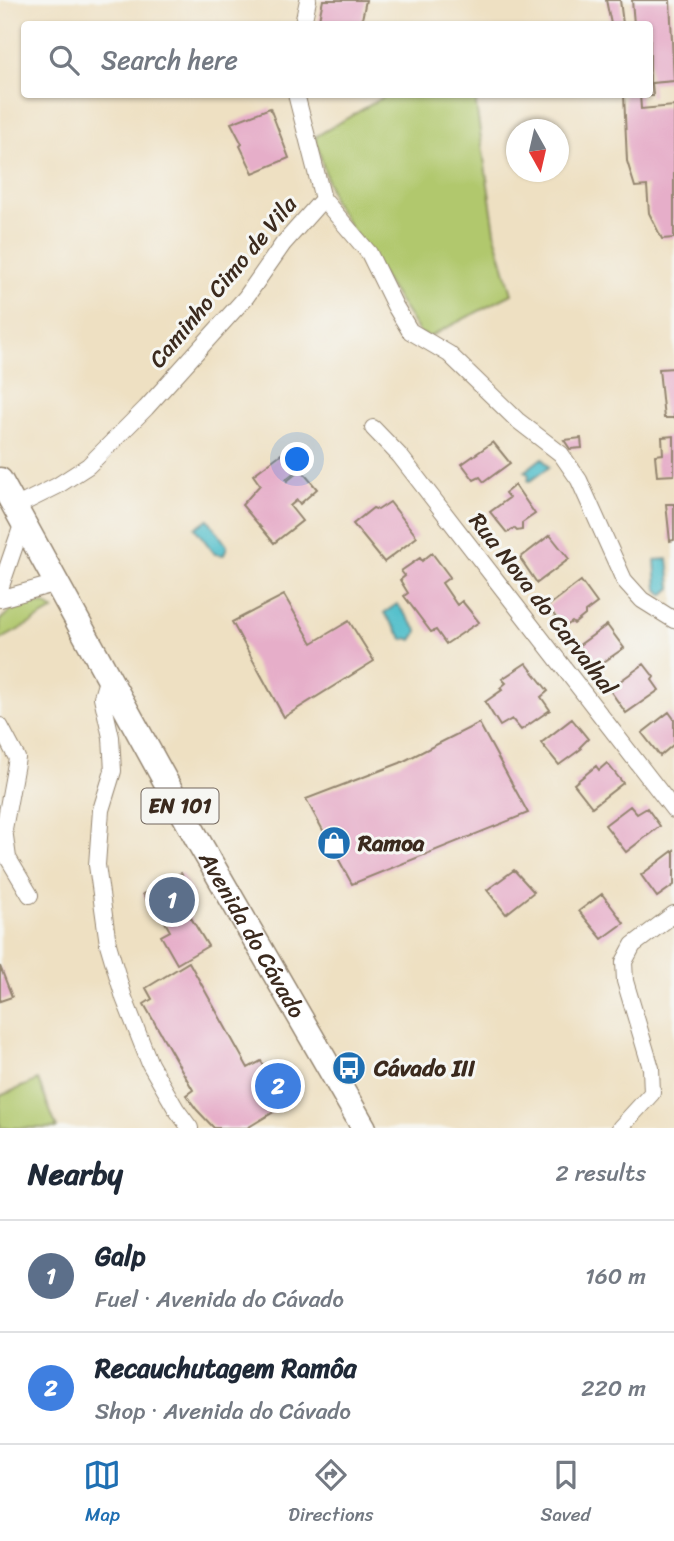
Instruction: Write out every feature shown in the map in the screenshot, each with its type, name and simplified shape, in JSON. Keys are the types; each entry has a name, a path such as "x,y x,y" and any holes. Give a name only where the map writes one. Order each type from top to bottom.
{"main road":[{"name":"Avenida do Cávado","path":"0,480 200,844 364,1128"}],"street":[{"path":"304,21 308,0"},
{"path":"297,98 323,199"},
{"name":"Caminho Cimo de Vila","path":"19,514 88,466 146,408 246,298 283,244 323,199 369,253 410,331 449,354 517,420 561,454 579,480 624,580 642,600 674,620"},
{"name":"Rua Nova do Carvalhal","path":"373,428 400,456 674,810"},
{"path":"0,589 19,514"},
{"path":"0,599 57,583"},
{"path":"108,677 102,696 111,737 113,771 101,810 97,865 108,944 124,998 150,1064 176,1110 190,1128"},
{"path":"0,726 17,758 4,830 8,858 30,895"},
{"path":"620,1128 652,1093 651,1068 625,981 624,961 633,944 674,914"}],"green space":[{"path":"382,98 477,98 496,238 512,294 429,337 420,333 333,201 315,137"},
{"path":"27,604 45,604 54,610 0,640 0,620 11,610"},
{"path":"38,1080 57,1128 0,1128 0,1096"}],"water":[{"path":"542,458 549,467 528,481 529,475 525,471"},
{"path":"208,519 227,546 224,555 215,554 195,528"},
{"path":"668,559 671,588 663,595 657,588 655,560"},
{"path":"397,604 418,631 412,640 404,640 384,613"}],"building":[{"path":"323,0 366,0 362,21 319,21"},
{"path":"606,0 620,0 623,21 610,21"},
{"path":"632,0 670,0 674,81 653,83 653,21 634,21"},
{"path":"624,98 640,98 641,109 674,106 674,238 662,239 649,213 647,186 635,187 627,161"},
{"path":"270,108 289,158 253,173 231,123"},
{"path":"674,368 674,418 664,418 659,369"},
{"path":"674,436 674,475 657,476 655,455 663,454 662,437"},
{"path":"581,438 582,448 570,449 564,440"},
{"path":"493,442 510,463 484,482 480,477 474,480 462,464"},
{"path":"281,454 296,471 287,481 301,470 317,489 300,504 297,500 290,506 302,521 274,543 242,505 260,485 253,475"},
{"path":"515,485 535,514 522,523 522,530 517,531 514,528 507,533 490,512 509,498 505,493"},
{"path":"390,502 417,537 384,562 353,524 373,508 378,510"},
{"path":"666,504 674,504 674,540 670,541"},
{"path":"550,535 569,559 537,583 520,558"},
{"path":"432,553 450,577 442,583 457,605 462,601 479,622 446,644 436,630 431,632 404,596 408,593 400,580 405,576 401,571"},
{"path":"581,581 597,603 574,624 572,622 563,628 548,606"},
{"path":"284,595 312,643 349,621 374,661 284,717 232,622"},
{"path":"607,625 624,648 595,668 578,646"},
{"path":"526,663 548,691 541,697 550,710 521,730 512,719 500,726 485,702 502,690 500,688 506,683 502,679"},
{"path":"644,664 654,677 652,680 659,690 626,713 609,689"},
{"path":"669,712 674,719 674,744 660,756 642,733"},
{"path":"572,719 588,739 581,749 559,765 541,743"},
{"path":"479,723 528,813 352,884 306,799 400,763"},
{"path":"607,763 623,783 592,807 574,784 596,766 599,770"},
{"path":"630,806 637,814 647,808 660,826 626,852 605,825"},
{"path":"674,850 674,885 657,897 641,875"},
{"path":"514,870 534,892 506,914 487,890"},
{"path":"181,873 194,896 182,903 208,946 177,964 161,936 170,931 161,915 156,916 143,894"},
{"path":"602,894 624,923 602,939 579,911"},
{"path":"189,962 248,1068 261,1061 275,1084 271,1087 282,1107 247,1128 214,1128 197,1110 186,1095 193,1090 144,1004 152,999 146,988"},
{"path":"0,966 12,997 0,1001"}],"place":[{"name":"Ramoa","path":"334,843"},
{"name":"Galp","path":"172,900"},
{"name":"Cávado III","path":"349,1068"},
{"name":"Recauchutagem Ramôa","path":"278,1086"}]}
